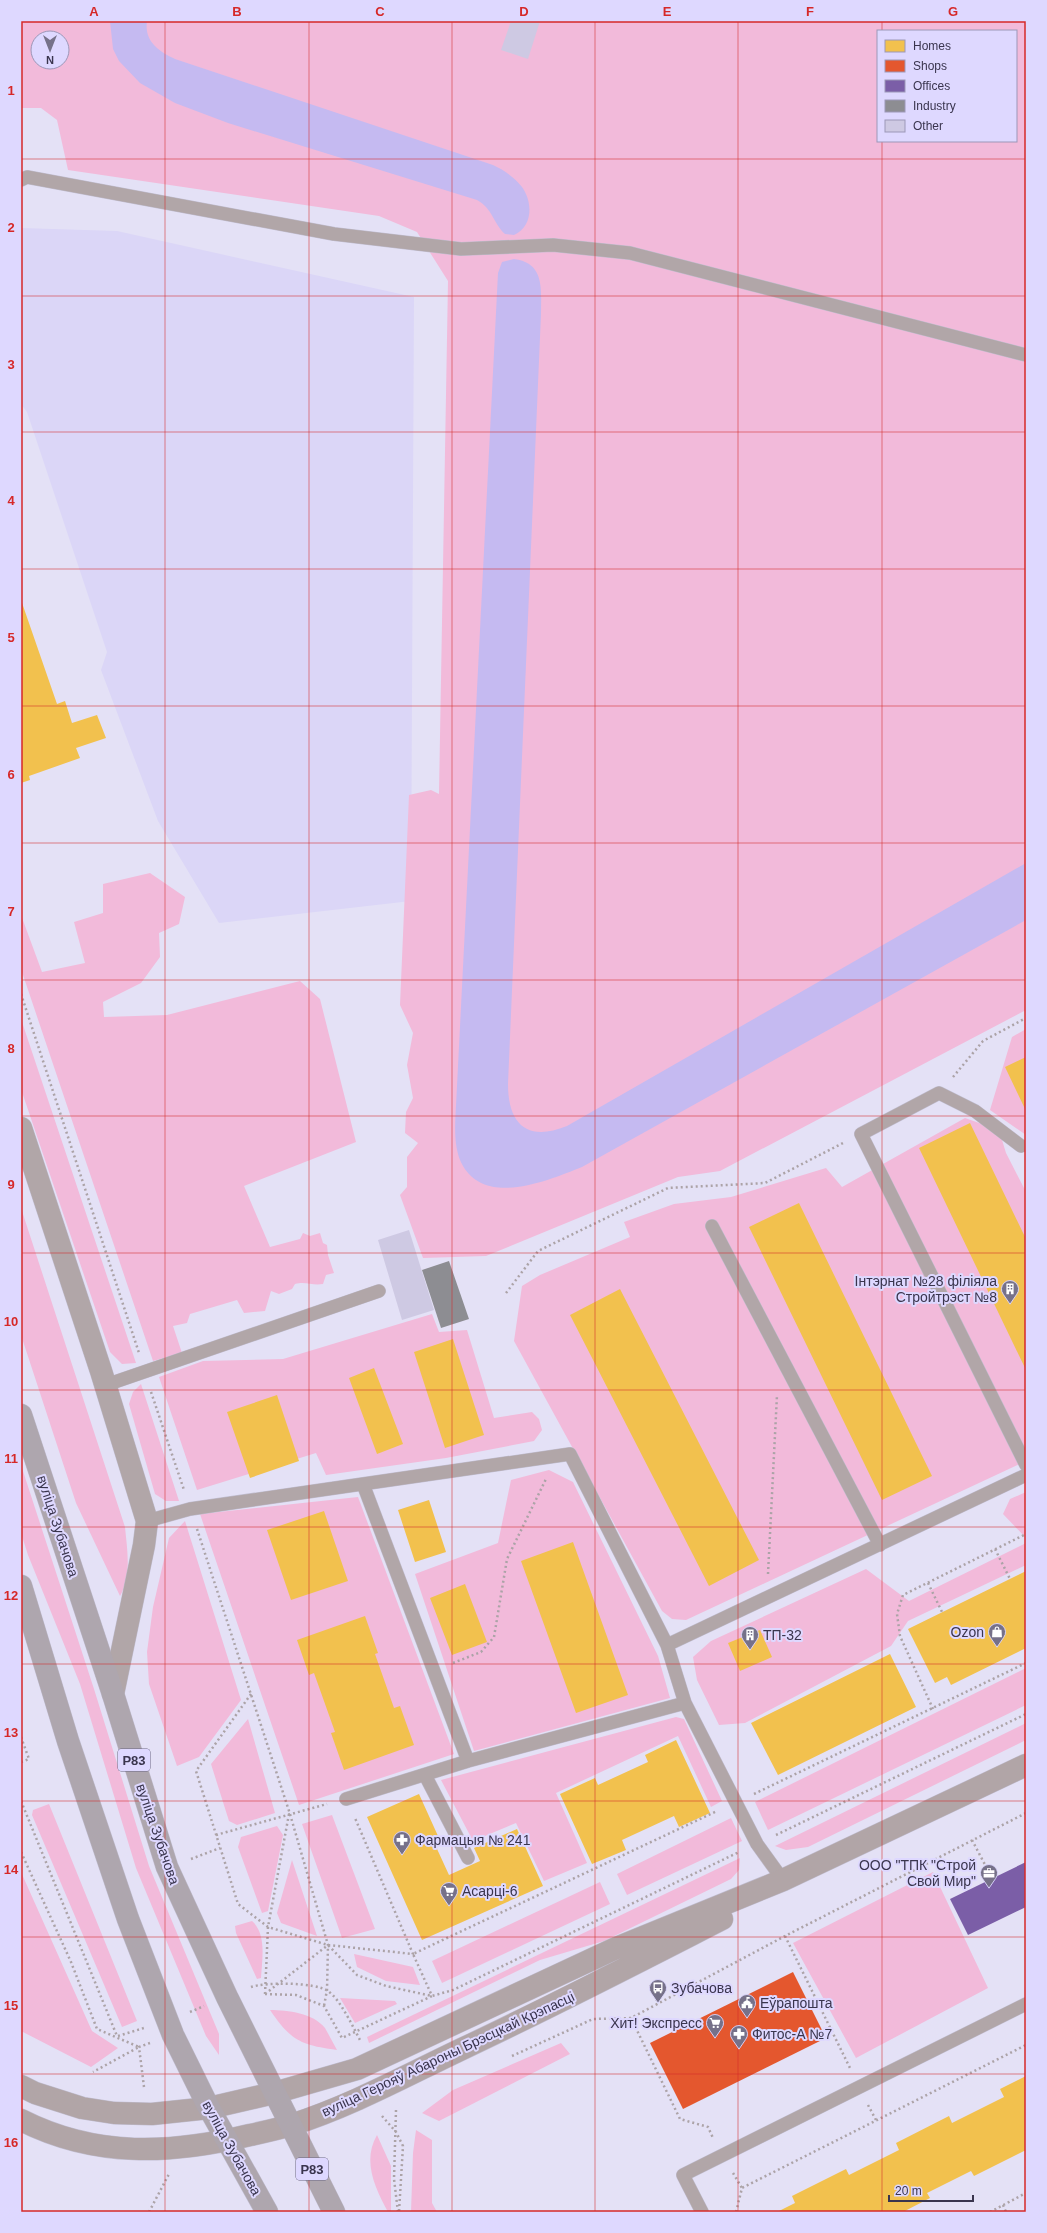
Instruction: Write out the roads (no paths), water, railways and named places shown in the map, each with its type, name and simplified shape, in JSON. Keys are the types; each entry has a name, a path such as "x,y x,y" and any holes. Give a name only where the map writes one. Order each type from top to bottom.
{"highway":[{"name":"вуліца Зубачова","path":"21,1415 113,1694 167,1867 227,1997 334,2212"},
{"name":"вуліца Зубачова","path":"21,1586 68,1741 128,1919 168,2020 209,2108 267,2212"}],"main road":[{"name":"вуліца Герояў Абароны Брэсцкай Крэпасці","path":"21,2086 35,2093 82,2108 114,2113 152,2114 209,2108 274,2093 356,2069 614,1949 783,1880 1026,1765"},
{"name":"вуліца Герояў Абароны Брэсцкай Крэпасці","path":"21,2120 66,2139 110,2147 163,2150 192,2147 291,2125 383,2087 547,2009 736,1912 783,1880"}],"street":[{"path":"21,1128 106,1385 147,1520 144,1545 113,1694"}],"lane":[{"path":"21,180 27,177 334,234 461,249 553,246 630,253 1026,355"},
{"path":"1024,1149 975,1111 939,1094 861,1134 1026,1465"},
{"path":"712,1226 880,1545"},
{"path":"106,1385 379,1291"},
{"path":"147,1520 190,1509 570,1454 667,1645 685,1703 757,1844 783,1880"},
{"path":"667,1645 1026,1475"},
{"path":"362,1484 468,1761"},
{"path":"346,1799 468,1761 685,1703"},
{"path":"425,1775 468,1858"},
{"path":"702,2212 683,2175 1026,2004"}],"place":[{"name":"Інтэрнат №28 фiлiяла Стройтрэст №8","path":"1010,1304"},
{"name":"Ozon","path":"997,1647"},
{"name":"ТП-32","path":"750,1650"},
{"name":"Фармацыя № 241","path":"402,1855"},
{"name":"ООО \"ТПК \"Строй Свой Мир\"","path":"989,1888"},
{"name":"Асарці-6","path":"449,1906"},
{"name":"Зубачова","path":"658,2003"},
{"name":"Еўрапошта","path":"747,2018"},
{"name":"Хит! Экспресс","path":"715,2038"},
{"name":"Фитос-А №7","path":"739,2049"}]}
